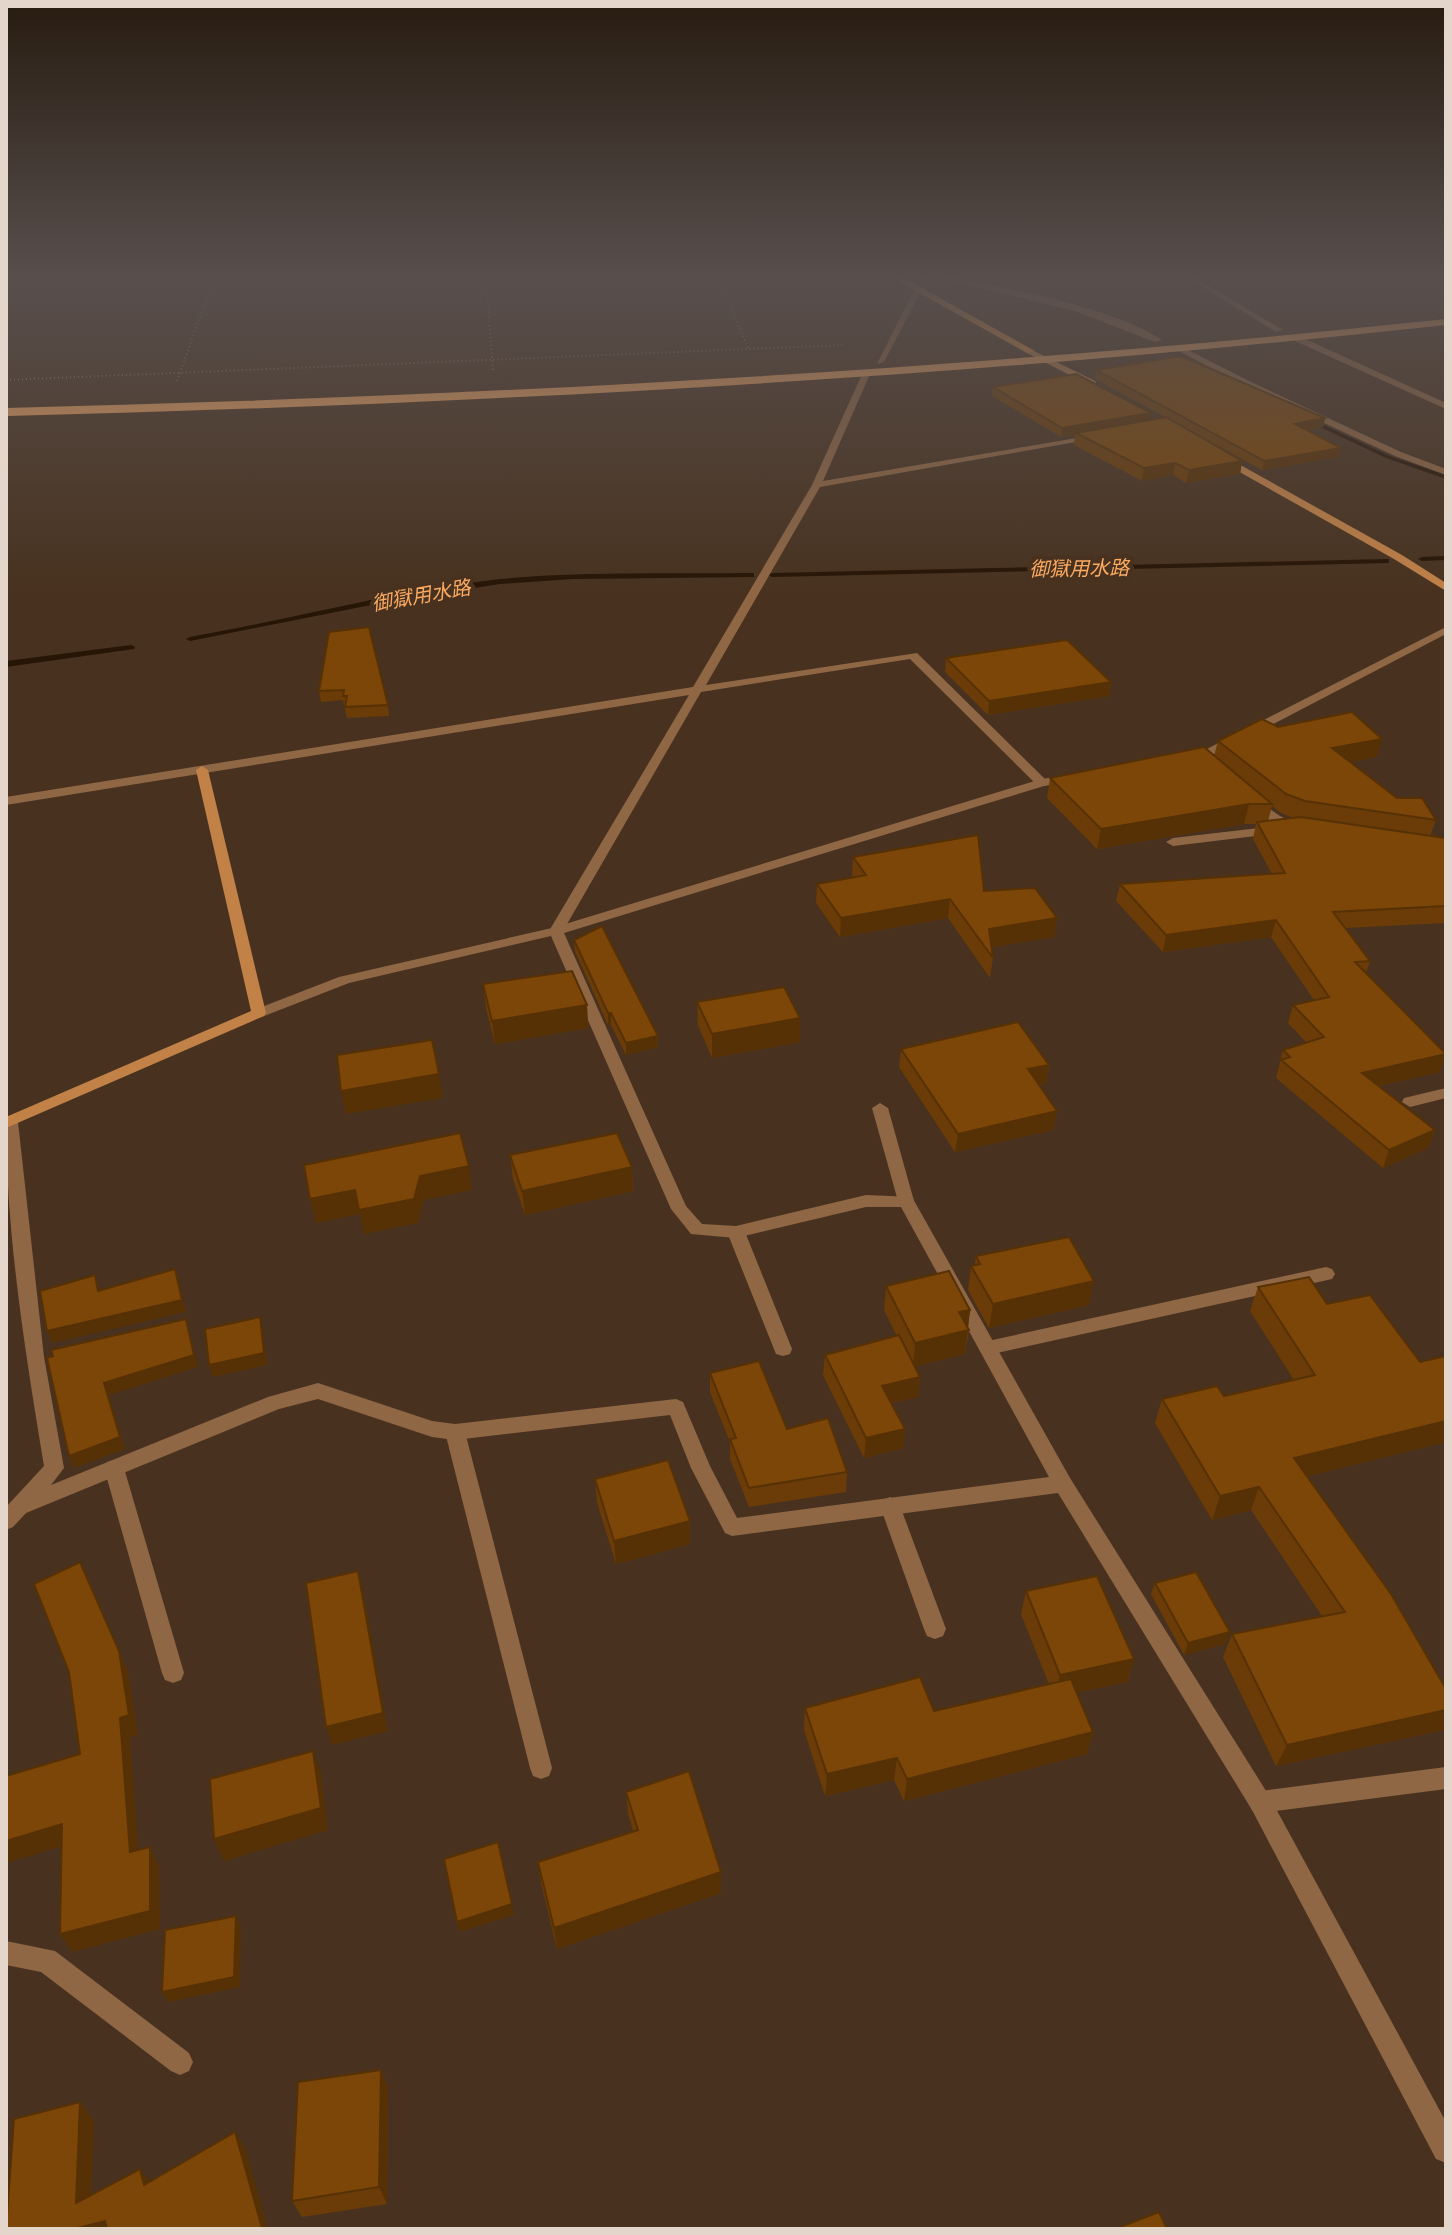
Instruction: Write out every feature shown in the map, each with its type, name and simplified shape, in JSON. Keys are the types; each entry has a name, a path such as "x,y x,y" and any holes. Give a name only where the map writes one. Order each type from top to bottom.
{"highway":[{"path":"6,400 540,381"},
{"path":"6,412 400,399 730,381"}],"street":[{"path":"556,931 817,485 863,381"},
{"path":"1088,381 1101,388"},
{"path":"1243,381 1398,454 1446,472"},
{"path":"1391,381 1446,406"},
{"path":"817,485 1107,436"},
{"path":"1216,454 1398,557 1446,588"},
{"path":"1171,761 1205,761 1446,630"},
{"path":"6,801 913,655 1042,783"},
{"path":"202,770 259,1013"},
{"path":"12,1514 54,1468 42,1355 8,1122 259,1013 344,980 556,931 1042,783 1085,775"},
{"path":"1243,792 1275,819 1312,829"},
{"path":"1173,842 1297,827"},
{"path":"556,931 679,1209 697,1230 736,1232 866,1201 906,1201"},
{"path":"1410,1102 1446,1093"},
{"path":"880,1108 906,1201 1063,1484 1260,1802 1446,2149"},
{"path":"736,1232 783,1349"},
{"path":"988,1348 1326,1274"},
{"path":"12,1514 275,1402 318,1391 432,1429 455,1432 676,1407 701,1468 732,1527 1063,1484"},
{"path":"455,1432 541,1768"},
{"path":"114,1468 173,1673"},
{"path":"890,1506 935,1629"},
{"path":"1260,1802 1446,1778"},
{"path":"6,1953 46,1960 180,2062"}],"path":[{"path":"168,396 177,381"}],"building":[{"path":"1029,381 1090,381 1151,413 1062,428 993,387"},
{"path":"1117,381 1240,381 1325,418 1295,424 1341,448 1264,461"},
{"path":"1166,417 1242,461 1189,470 1175,463 1144,468 1076,433"},
{"path":"369,627 388,705 345,707 347,696 343,696 344,690 319,691 329,632"},
{"path":"1067,640 1111,682 989,701 946,658"},
{"path":"1352,712 1382,739 1332,748 1397,798 1422,798 1436,820 1305,801 1286,794 1218,741 1262,719 1278,727"},
{"path":"1204,747 1272,804 1249,804 1101,829 1050,778"},
{"path":"1301,817 1446,840 1446,906 1333,912 1370,961 1355,962 1446,1054 1362,1073 1435,1130 1389,1150 1281,1060 1290,1057 1283,1050 1324,1037 1293,1005 1329,997 1276,920 1166,935 1120,884 1285,873 1257,822"},
{"path":"978,835 984,891 1035,888 1057,918 989,929 993,958 950,899 841,918 817,884 866,875 853,857"},
{"path":"602,926 658,1036 626,1043 611,1013 608,1013 574,940"},
{"path":"572,971 587,1005 492,1021 483,984"},
{"path":"784,987 800,1018 712,1034 697,1002"},
{"path":"1018,1022 1049,1065 1028,1069 1057,1111 958,1134 901,1049"},
{"path":"432,1040 439,1074 341,1091 337,1055"},
{"path":"460,1133 469,1166 420,1176 414,1199 359,1210 355,1190 310,1199 304,1165"},
{"path":"617,1133 632,1167 522,1191 510,1155"},
{"path":"1069,1237 1094,1281 993,1304 971,1266 980,1264 976,1256"},
{"path":"175,1269 182,1300 47,1331 40,1291 95,1275 98,1291"},
{"path":"949,1271 970,1310 959,1312 969,1330 915,1343 886,1286"},
{"path":"1309,1277 1327,1304 1370,1295 1420,1362 1446,1356 1446,1421 1294,1458 1391,1594 1446,1689 1446,1710 1287,1745 1232,1634 1345,1612 1259,1487 1220,1496 1162,1399 1217,1386 1224,1396 1315,1375 1258,1287"},
{"path":"260,1317 264,1353 209,1365 205,1329"},
{"path":"186,1319 194,1355 104,1383 120,1437 69,1456 47,1358 53,1356 51,1350"},
{"path":"899,1335 920,1377 882,1386 905,1429 866,1438 825,1355"},
{"path":"759,1361 787,1429 828,1418 847,1472 749,1488 730,1439 736,1438 710,1373"},
{"path":"668,1460 690,1521 614,1541 595,1479"},
{"path":"80,1562 119,1651 129,1715 120,1718 130,1852 150,1847 150,1911 60,1934 62,1824 6,1841 6,1776 80,1754 69,1672 34,1584"},
{"path":"358,1571 383,1713 326,1727 306,1583"},
{"path":"1196,1572 1230,1632 1188,1643 1155,1583"},
{"path":"1097,1576 1134,1659 1060,1675 1026,1591"},
{"path":"920,1677 934,1711 1071,1679 1093,1732 907,1779 897,1758 827,1774 805,1708"},
{"path":"313,1751 321,1808 214,1839 210,1779"},
{"path":"689,1771 721,1872 554,1928 538,1862 638,1830 626,1792"},
{"path":"498,1842 512,1904 457,1922 444,1859"},
{"path":"236,1916 234,1977 162,1992 165,1930"},
{"path":"381,2070 379,2187 292,2201 298,2082"},
{"path":"80,2102 76,2203 140,2169 144,2185 235,2132 262,2228 107,2229 105,2221 74,2229 6,2229 14,2119"},
{"path":"1159,2212 1167,2229 1115,2229"}],"waterway":[{"path":"1309,420 1388,457 1446,477"},
{"name":"御獄用水路","path":"1422,559 1446,558"},
{"name":"御獄用水路","path":"772,575 1386,561"},
{"name":"御獄用水路","path":"190,639 396,598 500,582 572,577 751,575"},
{"name":"御獄用水路","path":"6,664 131,647"}]}
